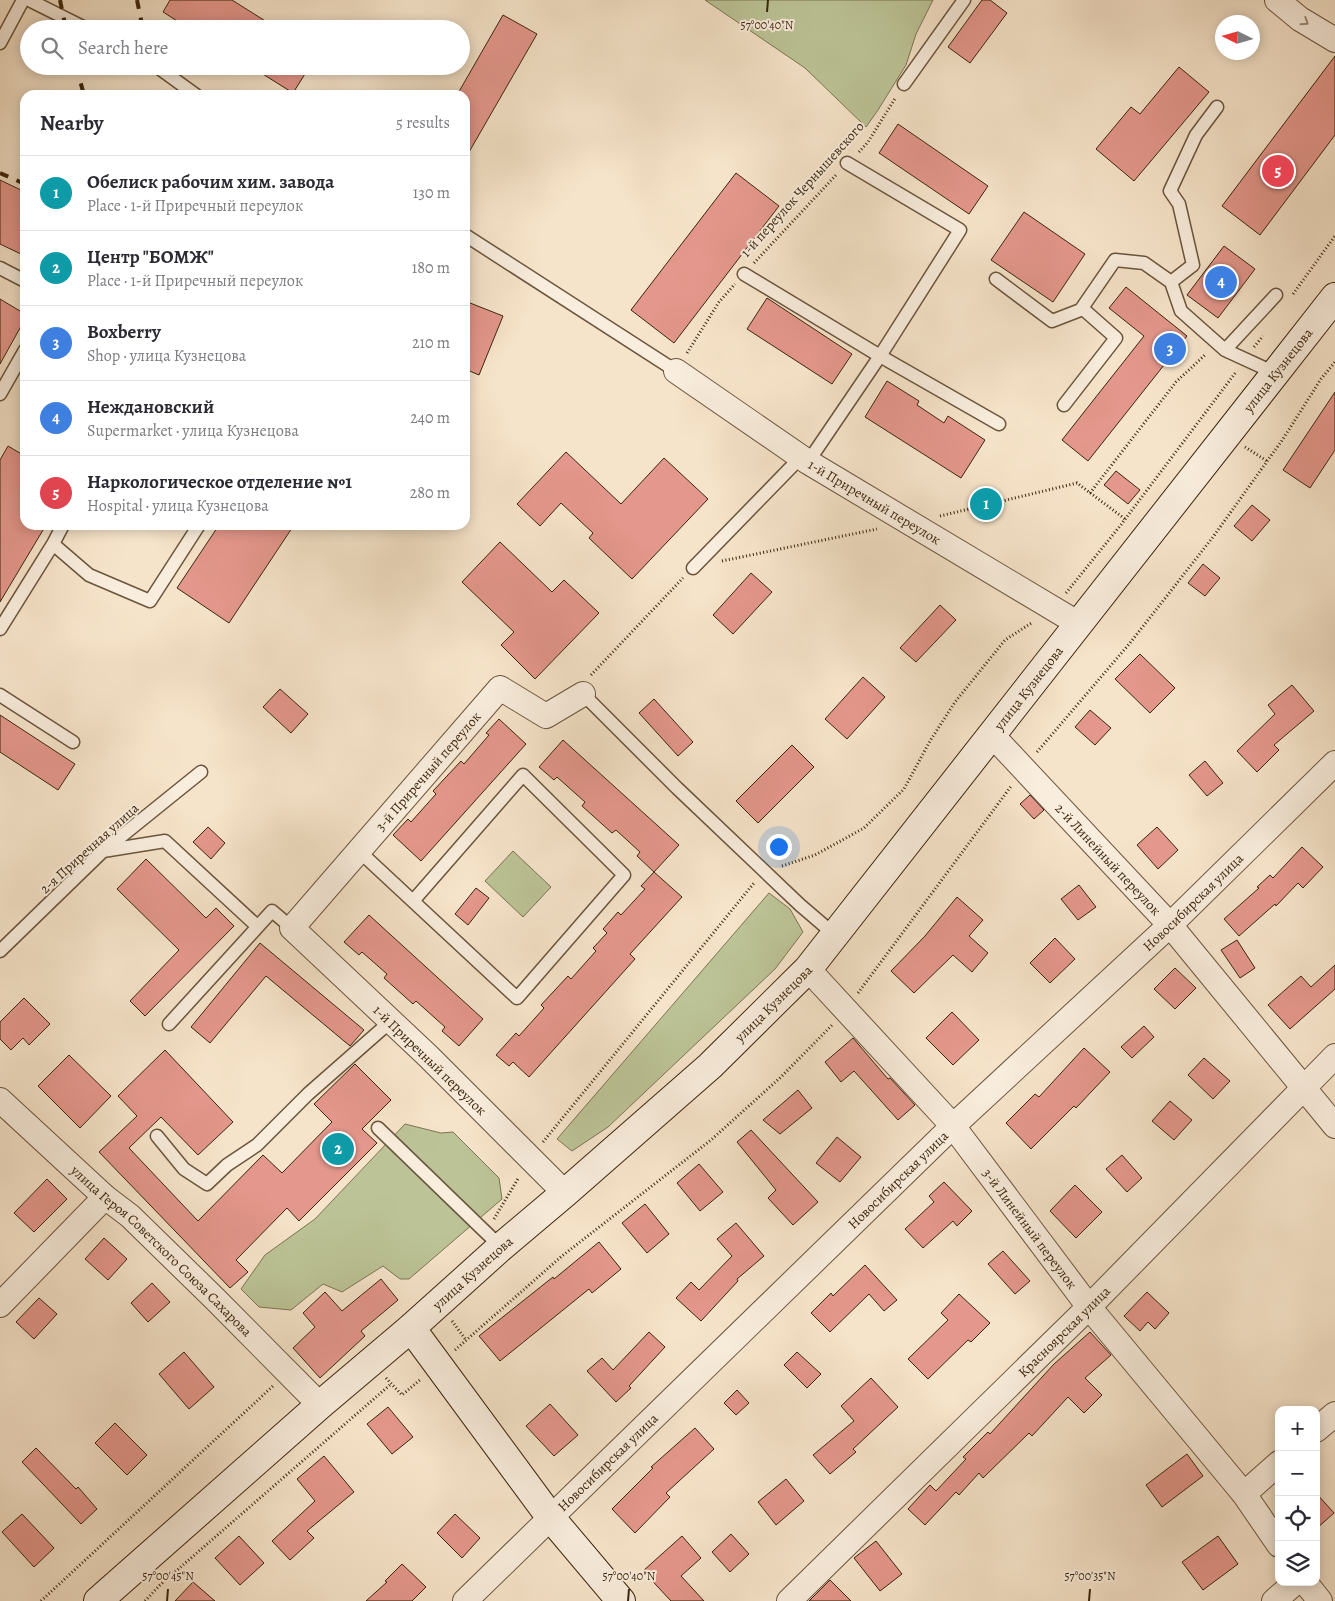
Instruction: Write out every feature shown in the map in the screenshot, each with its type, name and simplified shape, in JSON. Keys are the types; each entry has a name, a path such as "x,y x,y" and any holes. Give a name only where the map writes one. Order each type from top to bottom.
{"main road":[{"name":"улица Кузнецова","path":"98,1601 710,1066 808,969 1335,297"},
{"path":"411,1328 551,1518 621,1601"}],"street":[{"path":"1277,0 1300,19 1335,40"},
{"name":"1-й Приречный переулок","path":"676,371 805,460 1079,624"},
{"name":"3-й Приречный переулок","path":"292,928 500,688 546,716 583,694"},
{"name":"2-й Линейный переулок","path":"992,734 1170,925 1335,1126"},
{"name":"Новосибирская улица","path":"465,1601 953,1126 1170,925 1335,763"},
{"name":"1-й Приречный переулок","path":"292,928 391,1021 565,1193"},
{"name":"3-й Линейный переулок","path":"808,969 953,1126 1089,1307 1244,1494 1276,1541"},
{"name":"Красноярская улица","path":"789,1601 1089,1307 1335,1056"},
{"name":"улица Героя Советского Союза Сахарова","path":"0,1100 105,1197 130,1216 320,1405"},
{"path":"0,1305 105,1197"},
{"path":"1320,1427 1335,1414"},
{"path":"1244,1494 1275,1467"},
{"path":"1274,1601 1291,1586"},
{"path":"1309,1586 1320,1601"}],"lane":[{"path":"0,43 23,0"},
{"path":"29,0 69,20"},
{"path":"904,84 964,0"},
{"path":"168,75 189,90"},
{"path":"1171,282 1193,265 1179,204 1170,191 1196,135 1217,107"},
{"path":"693,568 805,460 880,356 960,230 848,163"},
{"path":"470,238 676,371"},
{"path":"996,279 1052,320 1083,308 1115,260 1144,263 1171,282 1181,311 1225,350 1275,373"},
{"path":"0,268 20,278"},
{"path":"744,274 880,356 999,424"},
{"path":"1225,350 1276,295"},
{"path":"1064,405 1116,338 1083,308"},
{"path":"0,394 20,359"},
{"path":"0,629 61,530"},
{"path":"53,544 89,575 150,601 196,530"},
{"path":"583,694 677,788 764,871 835,935"},
{"path":"0,695 73,742"},
{"name":"2-я Приречная улица","path":"0,951 103,851 201,772"},
{"path":"359,851 517,998 624,875 523,775 413,901"},
{"path":"103,851 165,842 257,926"},
{"path":"169,1024 272,911 292,928"},
{"path":"157,1136 184,1169 207,1184 227,1165 257,1145 308,1094 391,1021"},
{"path":"378,1128 501,1247"}],"path":[{"name":"1-й переулок Чернышевского","path":"676,371 720,302 868,142 904,84"},
{"path":"1290,298 1335,236"},
{"path":"530,1158 764,871 815,855 864,828 904,789 930,741 955,702 1005,640 1054,608 1120,526 1268,328"},
{"path":"1090,493 1176,382 1208,352 1225,350"},
{"path":"466,1340 562,1256 711,1140 781,1077 845,1010 1024,768 1130,643 1213,536 1283,439 1335,362"},
{"path":"583,694 591,674 693,568"},
{"path":"41,1601 288,1373"},
{"path":"145,1601 160,1585 391,1384"}],"green space":[{"path":"705,0 933,0 916,34 906,65 866,127 805,68"},
{"path":"513,851 551,887 523,917 485,881"},
{"path":"769,893 790,909 803,932 775,969 608,1127 572,1151 557,1139"},
{"path":"405,1124 441,1133 453,1132 499,1178 502,1199 409,1279 400,1279 383,1266 342,1292 323,1284 291,1310 259,1307 241,1289 265,1255 315,1219"}],"building":[{"path":"170,0 232,0 264,20 176,20 163,12"},
{"path":"982,0 990,0 1007,13 970,63 948,47"},
{"path":"503,15 537,34 470,150 470,90 460,90"},
{"path":"1335,56 1335,135 1260,235 1222,206"},
{"path":"1179,67 1209,92 1134,181 1096,149 1131,107 1140,114"},
{"path":"264,75 304,75 295,90 288,90"},
{"path":"898,124 988,186 969,214 879,153"},
{"path":"736,173 779,206 674,343 631,310"},
{"path":"0,180 20,190 20,254 0,244"},
{"path":"1024,212 1085,254 1053,302 991,260"},
{"path":"1224,246 1255,269 1218,318 1187,295"},
{"path":"1126,287 1187,336 1088,461 1062,440 1144,336 1109,308"},
{"path":"767,298 852,354 832,384 747,329"},
{"path":"0,299 20,311 20,328 0,364"},
{"path":"470,303 503,316 479,375 470,371"},
{"path":"887,381 919,401 917,405 944,423 948,416 985,440 961,478 865,417"},
{"path":"1335,392 1335,450 1310,488 1283,470"},
{"path":"8,446 20,453 20,530 43,530 0,602 0,460"},
{"path":"566,452 621,504 664,458 708,499 632,579 589,538 593,533 561,503 540,526 517,504"},
{"path":"1116,471 1140,490 1128,504 1104,485"},
{"path":"1252,505 1270,520 1252,541 1234,526"},
{"path":"216,530 291,530 229,623 177,588"},
{"path":"500,542 552,592 564,580 599,613 535,679 501,645 514,632 462,582"},
{"path":"1203,564 1220,578 1205,596 1188,583"},
{"path":"751,573 772,592 733,634 713,615"},
{"path":"940,605 956,620 916,662 900,648"},
{"path":"1140,654 1175,688 1150,713 1115,679"},
{"path":"863,677 885,697 847,739 825,719"},
{"path":"1292,685 1314,711 1274,745 1279,750 1257,772 1237,751 1275,714 1268,705"},
{"path":"280,689 308,714 291,733 263,707"},
{"path":"654,699 693,742 678,756 639,713"},
{"path":"1090,710 1111,728 1095,745 1075,727"},
{"path":"0,715 75,764 58,790 0,752"},
{"path":"499,719 526,744 421,861 393,835 408,819 411,822 436,794 433,791 461,761 464,764 489,735 486,733"},
{"path":"563,740 679,845 654,872 637,856 640,852 616,830 612,833 582,806 585,802 557,777 554,780 539,767"},
{"path":"792,745 814,767 758,823 736,801"},
{"path":"1205,761 1223,783 1207,796 1189,775"},
{"path":"1030,795 1044,810 1034,819 1020,804"},
{"path":"208,827 225,843 211,859 193,842"},
{"path":"1157,827 1178,850 1158,869 1137,845"},
{"path":"1302,847 1323,867 1303,888 1298,883 1276,906 1275,904 1239,936 1224,919 1259,888 1257,887 1270,875 1273,878"},
{"path":"146,859 206,918 216,908 234,926 145,1016 130,1001 179,950 117,889"},
{"path":"654,872 682,897 630,954 635,959 529,1077 513,1062 509,1066 496,1055 516,1033 519,1036 544,1008 541,1005 568,976 571,979 596,951 593,948 607,933 603,929 618,912 621,915 645,889 641,886"},
{"path":"1079,885 1096,907 1078,920 1061,899"},
{"path":"476,888 489,898 468,925 455,914"},
{"path":"957,897 983,920 969,936 988,953 972,972 953,955 914,993 891,971 925,936"},
{"path":"369,915 483,1019 459,1046 442,1031 445,1027 416,1001 413,1004 384,978 387,974 362,952 359,955 344,942"},
{"path":"1055,938 1075,959 1050,983 1030,963"},
{"path":"1237,940 1255,968 1240,978 1221,950"},
{"path":"260,943 364,1030 350,1046 266,976 210,1043 191,1027"},
{"path":"1335,965 1335,989 1290,1029 1268,1005 1301,976 1311,987"},
{"path":"1175,968 1196,988 1175,1009 1154,989"},
{"path":"24,998 50,1024 29,1045 23,1038 11,1050 0,1039 0,1022"},
{"path":"952,1012 979,1040 953,1065 926,1038"},
{"path":"1144,1026 1154,1037 1132,1058 1121,1047"},
{"path":"853,1038 888,1079 890,1078 915,1105 898,1120 854,1071 841,1082 825,1062"},
{"path":"1084,1048 1110,1072 1076,1108 1074,1106 1031,1149 1006,1123 1035,1094 1039,1097"},
{"path":"165,1050 233,1122 198,1155 161,1117 129,1148 198,1221 263,1155 282,1173 332,1122 314,1104 355,1064 391,1100 362,1129 377,1143 299,1221 287,1208 236,1260 248,1272 230,1288 99,1152 137,1116 118,1096"},
{"path":"69,1055 111,1096 80,1128 38,1086"},
{"path":"1204,1058 1230,1081 1213,1099 1188,1075"},
{"path":"798,1090 812,1108 780,1134 763,1120"},
{"path":"1170,1101 1192,1120 1174,1140 1152,1121"},
{"path":"751,1130 818,1202 793,1225 768,1198 776,1190 737,1142"},
{"path":"837,1137 861,1157 840,1182 816,1163"},
{"path":"1122,1155 1142,1178 1127,1192 1106,1169"},
{"path":"699,1164 723,1192 700,1211 677,1183"},
{"path":"47,1179 67,1199 34,1232 14,1213"},
{"path":"944,1182 972,1211 957,1226 953,1221 923,1248 905,1229 934,1202 929,1196"},
{"path":"1075,1185 1102,1212 1076,1238 1050,1211"},
{"path":"645,1204 669,1234 647,1253 622,1223"},
{"path":"736,1223 764,1256 737,1279 738,1281 701,1321 676,1298 691,1282 699,1290 732,1256 717,1239"},
{"path":"104,1238 127,1259 108,1280 85,1259"},
{"path":"599,1242 621,1269 592,1293 589,1289 500,1361 479,1336"},
{"path":"1003,1251 1030,1281 1015,1294 988,1264"},
{"path":"865,1265 897,1300 884,1311 869,1294 830,1332 811,1313 831,1293 833,1296"},
{"path":"381,1279 398,1300 361,1331 365,1336 320,1378 293,1348 315,1327 303,1313 325,1292 342,1311"},
{"path":"152,1283 170,1302 148,1322 131,1303"},
{"path":"1147,1292 1169,1313 1155,1329 1148,1322 1140,1331 1124,1316"},
{"path":"959,1294 990,1323 971,1342 968,1340 928,1379 908,1359 948,1320 941,1313"},
{"path":"39,1298 57,1314 34,1339 16,1322"},
{"path":"649,1332 665,1347 629,1386 631,1388 616,1402 587,1371 602,1358 613,1370"},
{"path":"1090,1332 1111,1355 1085,1378 1102,1395 1084,1413 1068,1397 1032,1436 1029,1433 983,1478 979,1473 959,1495 956,1492 925,1525 908,1509 930,1485 936,1491 966,1459 963,1457 988,1432 990,1434 1054,1364"},
{"path":"184,1352 214,1387 189,1409 159,1374"},
{"path":"797,1352 821,1374 807,1388 784,1365"},
{"path":"871,1378 898,1407 853,1449 856,1452 830,1474 813,1455 854,1421 841,1406"},
{"path":"737,1390 749,1403 736,1415 724,1403"},
{"path":"550,1404 578,1435 554,1456 526,1426"},
{"path":"388,1407 413,1437 392,1454 367,1424"},
{"path":"115,1423 147,1455 127,1475 95,1443"},
{"path":"695,1428 714,1449 666,1493 670,1497 635,1533 612,1509 653,1468 651,1467"},
{"path":"36,1448 76,1489 78,1487 97,1509 81,1524 22,1462"},
{"path":"1187,1454 1203,1476 1162,1507 1146,1485"},
{"path":"324,1456 354,1492 307,1531 314,1538 290,1560 272,1541 315,1501 297,1479"},
{"path":"786,1479 804,1501 776,1525 758,1502"},
{"path":"1320,1497 1334,1513 1320,1525"},
{"path":"22,1514 54,1548 34,1567 2,1532"},
{"path":"455,1514 480,1538 462,1558 437,1533"},
{"path":"731,1534 749,1554 730,1572 712,1552"},
{"path":"239,1536 264,1563 240,1585 215,1558"},
{"path":"682,1536 701,1558 681,1576 704,1601 671,1601 643,1571"},
{"path":"1218,1536 1238,1564 1203,1590 1182,1562"},
{"path":"876,1541 902,1574 880,1591 854,1558"},
{"path":"402,1564 426,1587 412,1601 366,1601 387,1582 385,1581"},
{"path":"830,1580 851,1601 809,1601"},
{"path":"193,1582 215,1601 175,1601"}],"railway":[{"path":"60,0 64,20"},
{"path":"137,0 141,20"},
{"path":"78,75 83,90"},
{"path":"0,173 20,182"}],"place":[{"name":"Наркологическое отделение №1","path":"1278,171"},
{"name":"Неждановский","path":"1221,282"},
{"name":"Boxberry","path":"1170,349"},
{"name":"Обелиск рабочим хим. завода","path":"986,504"},
{"name":"Центр \"БОМЖ\"","path":"338,1149"}]}
